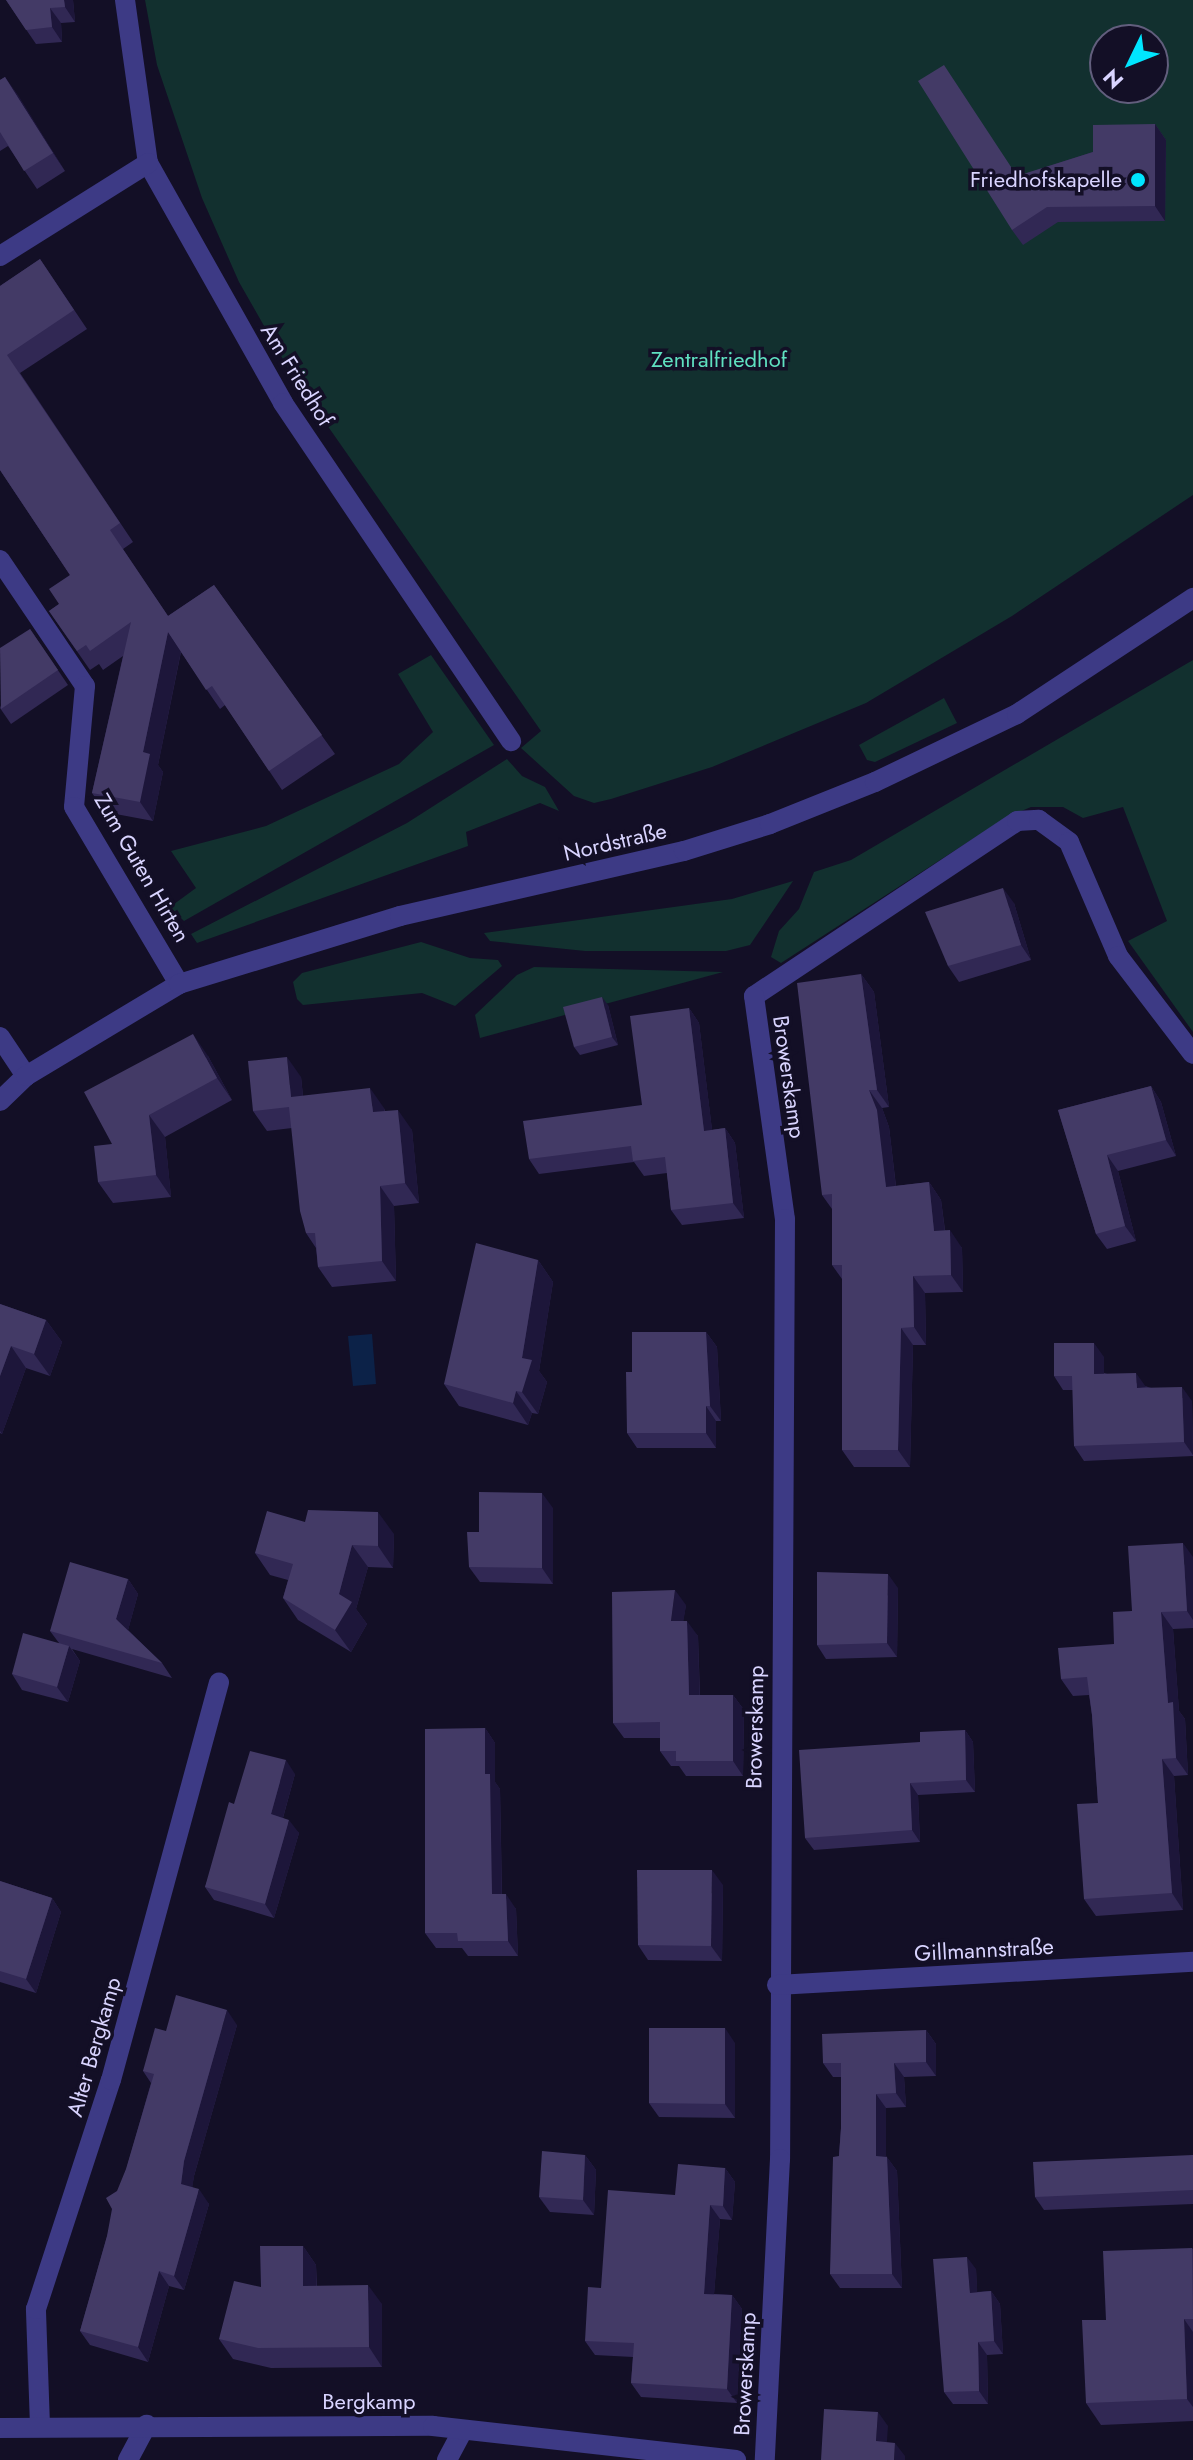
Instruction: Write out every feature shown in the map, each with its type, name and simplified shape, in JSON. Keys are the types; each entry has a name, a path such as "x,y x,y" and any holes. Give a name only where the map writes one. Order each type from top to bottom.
{"street":[{"name":"Am Friedhof","path":"125,0 148,163 283,403 511,741"},
{"path":"0,256 148,163"},
{"name":"Zum Guten Hirten","path":"0,560 85,686 74,807 179,984"},
{"name":"Nordstraße","path":"0,1101 26,1076 179,984 400,916 684,851 770,824 875,782 1017,714 1193,598"},
{"name":"Browerskamp","path":"765,2460 780,2159 777,1985 785,1219 754,996 1017,821 1039,820 1069,842 1118,956 1193,1054"},
{"path":"0,1037 26,1076"},
{"name":"Alter Bergkamp","path":"40,2426 36,2309 111,2080 219,1682"},
{"name":"Gillmannstraße","path":"777,1985 1193,1962"},
{"path":"128,2460 147,2425"},
{"name":"Bergkamp","path":"0,2428 147,2425 463,2430 736,2460"},
{"path":"447,2460 463,2430"}],"green space":[{"name":"Zentralfriedhof","path":"145,0 1193,0 1193,495 1012,616 866,703 712,767 594,803 574,796 521,748 541,731 292,375 239,282 202,198 157,65"},
{"path":"431,655 494,745 184,921 170,907 196,888 171,851 266,826 399,764 433,732 398,674"},
{"path":"1193,660 1193,1032 1128,941 1167,921 1123,807 1083,818 1063,807 1031,807 1005,818 781,963 771,957 779,931 799,909 814,872 851,860"},
{"path":"944,698 957,723 875,762 867,760 859,745"},
{"path":"507,759 522,776 545,787 559,811 540,803 466,832 468,846 197,943 191,934 407,823"},
{"path":"793,881 750,945 726,951 585,951 490,941 484,933 732,899"},
{"path":"421,942 470,958 498,960 502,966 455,1006 422,993 303,1005 297,999 293,982 302,973"},
{"path":"534,967 723,972 480,1038 475,1015 517,975"}],"water":[{"path":"372,1334 376,1384 353,1386 348,1336"}],"building":[{"path":"6,0 64,0 65,7 50,8 52,27 26,30"},
{"path":"944,65 1017,176 1093,152 1093,125 1155,124 1155,206 1047,207 1012,230 918,81"},
{"path":"5,77 53,153 24,171 0,132 0,80"},
{"path":"40,259 74,310 7,355 120,523 110,530 168,616 214,585 322,735 269,771 212,686 206,690 168,632 143,752 150,754 140,802 92,793 131,622 90,651 86,645 77,651 49,611 59,604 49,589 70,575 0,470 0,286"},
{"path":"30,629 58,670 1,709 0,648"},
{"path":"1003,888 1021,945 948,966 925,912"},
{"path":"861,974 877,1090 869,1090 877,1110 886,1187 929,1182 934,1231 950,1230 951,1275 913,1276 914,1327 901,1328 898,1450 842,1450 842,1265 832,1265 832,1194 822,1195 797,983"},
{"path":"602,997 612,1037 574,1047 563,1007"},
{"path":"689,1008 704,1131 725,1128 733,1203 671,1210 665,1157 633,1161 631,1146 529,1159 523,1121 642,1105 630,1016"},
{"path":"193,1034 217,1078 149,1115 156,1175 98,1182 94,1146 112,1144 84,1092"},
{"path":"287,1057 291,1097 370,1088 373,1112 398,1110 405,1183 380,1186 382,1261 318,1267 315,1233 306,1233 300,1211 289,1107 253,1111 248,1061"},
{"path":"1151,1086 1166,1140 1107,1155 1125,1226 1096,1234 1058,1110"},
{"path":"476,1243 538,1260 522,1358 532,1360 522,1392 516,1391 513,1403 444,1384"},
{"path":"0,1304 46,1320 34,1354 11,1346 0,1376"},
{"path":"632,1332 706,1332 710,1406 706,1406 706,1433 627,1433 626,1372 632,1372"},
{"path":"1054,1343 1094,1343 1094,1374 1136,1373 1137,1388 1182,1387 1184,1442 1074,1446 1072,1376 1054,1376"},
{"path":"479,1492 542,1493 542,1568 469,1567 467,1532 479,1532"},
{"path":"308,1510 378,1512 378,1546 352,1545 339,1594 352,1602 335,1630 283,1598 293,1564 255,1553 267,1511 305,1522"},
{"path":"1183,1543 1187,1611 1161,1612 1168,1703 1173,1702 1176,1758 1162,1759 1172,1893 1084,1899 1077,1804 1098,1803 1092,1715 1087,1677 1061,1679 1058,1648 1114,1644 1113,1612 1132,1611 1128,1546"},
{"path":"70,1562 128,1579 116,1619 162,1663 50,1631"},
{"path":"817,1572 888,1574 887,1643 817,1645"},
{"path":"675,1590 671,1621 687,1621 689,1695 733,1695 733,1761 676,1761 676,1751 660,1751 660,1722 613,1723 612,1592"},
{"path":"23,1633 69,1646 57,1687 12,1674"},
{"path":"485,1728 485,1774 490,1774 492,1894 506,1894 508,1941 458,1941 457,1933 425,1933 425,1729"},
{"path":"965,1730 966,1780 910,1783 912,1830 805,1838 799,1750 920,1742 920,1732"},
{"path":"250,1751 286,1760 271,1814 289,1820 265,1904 205,1887 229,1802 234,1804"},
{"path":"637,1870 712,1870 711,1946 638,1945"},
{"path":"0,1881 52,1898 26,1979 0,1971"},
{"path":"176,1995 227,2010 184,2161 181,2184 199,2189 174,2276 159,2271 138,2347 80,2331 107,2236 112,2209 106,2198 117,2191 126,2169 154,2074 143,2071 155,2028 166,2031"},
{"path":"649,2028 725,2028 725,2104 649,2103"},
{"path":"926,2030 926,2062 894,2063 896,2093 876,2094 876,2156 887,2157 892,2274 830,2274 833,2157 839,2156 841,2128 841,2063 823,2063 822,2034"},
{"path":"542,2151 585,2155 583,2200 539,2197"},
{"path":"1193,2155 1193,2190 1035,2197 1033,2162"},
{"path":"678,2164 725,2168 723,2206 710,2205 704,2294 732,2295 727,2389 631,2383 634,2343 585,2341 588,2287 601,2288 608,2190 675,2195"},
{"path":"260,2246 303,2246 303,2286 368,2285 369,2347 258,2348 219,2339 234,2281 261,2287"},
{"path":"1192,2248 1193,2319 1184,2319 1187,2399 1086,2403 1082,2320 1106,2320 1103,2251"},
{"path":"967,2257 970,2293 991,2291 994,2341 978,2342 979,2391 944,2392 933,2259"},
{"path":"824,2409 878,2412 876,2441 895,2443 894,2460 821,2460"}],"place":[{"name":"Friedhofskapelle","path":"1138,180"}]}
